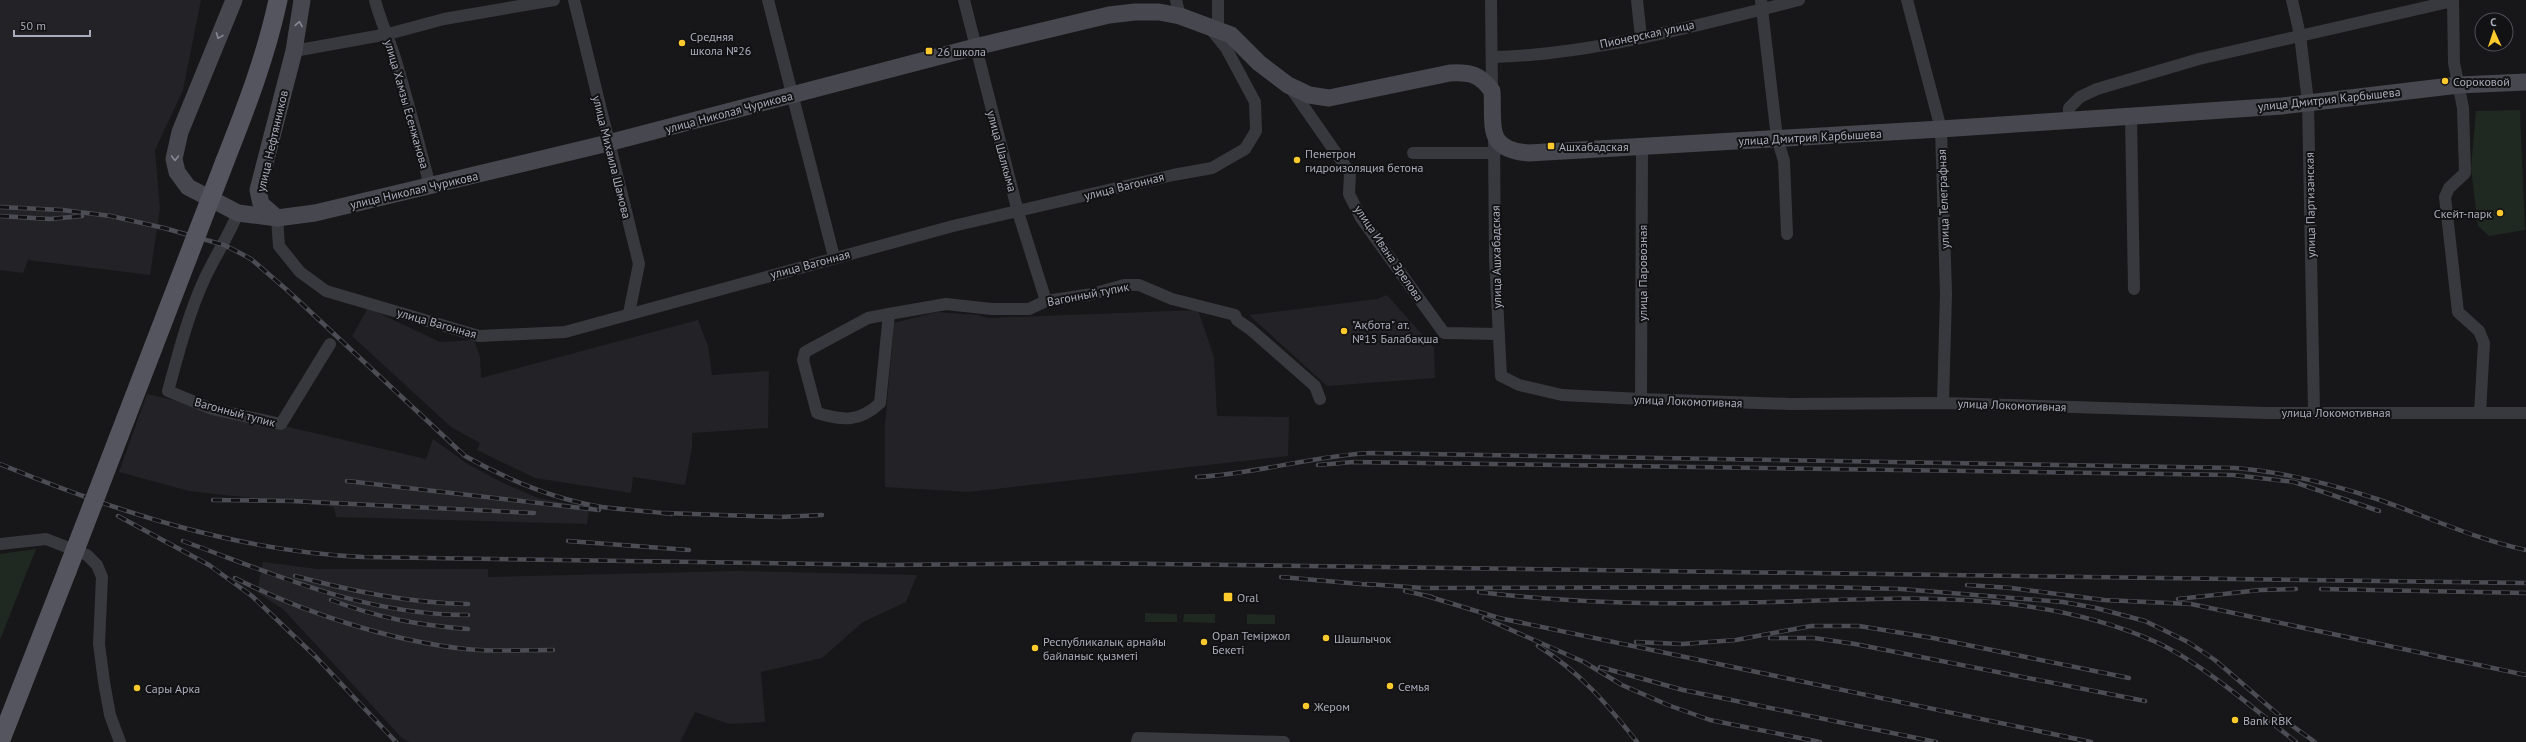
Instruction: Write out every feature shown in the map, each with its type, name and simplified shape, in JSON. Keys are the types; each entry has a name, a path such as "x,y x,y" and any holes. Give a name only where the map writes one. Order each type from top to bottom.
{"main road":[{"path":"220,159 261,24 266,0"},
{"path":"0,742 61,569 220,159 252,91 273,26 278,0"},
{"path":"0,712 61,569"}],"street":[{"path":"234,0 180,132 174,160 177,172 188,187 238,213 277,218"},
{"name":"улица Нефтянников","path":"277,218 261,204 258,190 294,51 302,0"},
{"name":"улица Хамзы Есенжанова","path":"375,0 381,24 388,34 430,186"},
{"path":"294,51 388,34 444,19 554,0"},
{"name":"улица Михаила Шамова","path":"574,0 639,264 629,313"},
{"path":"768,0 834,257"},
{"name":"улица Шалкыма","path":"964,0 1018,212 1046,301"},
{"path":"1213,27 1218,0"},
{"path":"1413,153 1495,145 1490,0"},
{"path":"1637,0 1641,37"},
{"name":"Пионерская улица","path":"1493,57 1527,56 1641,37 1762,4 1799,0"},
{"name":"улица Телеграфная","path":"1907,0 1941,129 1946,294 1944,403"},
{"name":"улица Партизанская","path":"2292,0 2308,102 2314,412"},
{"path":"2069,120 2069,108 2080,97 2097,89 2199,59 2452,1 2454,63 2463,108 2465,172 2449,188 2445,197 2458,312 2480,332 2484,343 2480,413"},
{"path":"1762,4 1777,138 1784,161 1787,234"},
{"name":"улица Николая Чурикова","path":"277,218 315,213 608,143 975,47 1108,15 1151,12 1178,8"},
{"name":"улица Ивана Зрелова","path":"1178,8 1231,35 1259,63 1288,85 1309,95 1329,98 1450,73 1466,72 1477,75 1492,91"},
{"name":"улица Вагонная","path":"277,218 279,246 300,272 326,291 480,336 565,332 629,313 953,226 1172,175 1212,168 1245,149 1256,131 1255,102 1213,27"},
{"name":"улица Дмитрия Карбышева","path":"1495,145 1512,152 1941,129 2308,102 2459,85 2526,82"},
{"name":"улица Ивана Зрелова","path":"1288,85 1350,173 1350,194 1361,218 1444,333 1499,334"},
{"path":"2131,116 2134,289"},
{"name":"улица Ашхабадская","path":"1495,145 1495,259 1501,376"},
{"name":"улица Паровозная","path":"1641,399 1642,146"},
{"path":"238,213 252,201 258,190"},
{"name":"Вагонный тупик","path":"238,213 224,245 213,261 185,328 168,391 212,408 281,424 330,344"},
{"name":"Вагонный тупик","path":"889,314 880,403 869,414 854,419 817,413 804,360 805,352 868,318 889,314 946,304 992,309 1028,309 1046,301 1092,294 1124,285 1139,285 1172,299 1235,315 1237,320 1250,329 1314,386 1320,398"},
{"name":"улица Локомотивная","path":"1501,376 1519,385 1562,395 1641,399 1790,404 1944,403 2268,413 2526,414"},
{"path":"0,544 46,539 87,555 97,565 102,577 100,651 110,714 120,742"},
{"path":"1138,740 1284,741"}],"shaded area":[{"path":"0,0 201,0 183,90 155,150 160,208 150,275 28,260 23,273 0,270"},
{"path":"2520,110 2525,230 2489,236 2478,226 2471,168 2476,111"},
{"name":"\"Ақбота\" ат. №15 Балабақша","path":"1387,295 1434,348 1435,378 1327,386 1249,315 1377,299"},
{"path":"368,308 440,342 474,340 480,357 481,378 698,320 708,346 712,375 769,371 768,428 692,433 692,447 685,485 633,477 631,493 535,478 477,450 480,443 451,427 352,336"},
{"path":"1198,310 1214,357 1217,416 1289,417 1288,456 968,492 885,487 885,425 894,323 937,312 978,315 988,318"},
{"path":"147,394 426,459 433,439 466,463 503,483 538,498 589,508 587,524 336,517 334,507 189,491 119,472"},
{"path":"36,549 0,640 0,554"},
{"path":"263,562 317,569 488,569 488,577 737,571 917,575 906,602 863,622 822,658 761,672 765,722 729,724 695,712 680,742 409,742 402,738 284,610 257,592"},
{"path":"1145,613 1177,614 1177,622 1145,622"},
{"path":"1184,614 1215,614 1215,623 1183,622"},
{"path":"1247,614 1275,615 1275,624 1247,624"}],"railway":[{"path":"0,207 62,210 111,216 164,228 224,245 251,259 287,290 465,456 514,481 548,494 602,507 671,514"},
{"path":"0,216 50,219 82,216"},
{"path":"1197,477 1370,453 2235,468 2272,472 2344,489 2380,500 2470,534 2526,550"},
{"path":"1318,465 1353,462 2233,475 2294,482 2379,511"},
{"path":"0,464 44,482 133,513 223,538 269,547 363,557 887,565 1085,563 2526,583"},
{"path":"347,481 599,510"},
{"path":"213,500 292,501 534,513"},
{"path":"665,513 780,517 822,515"},
{"path":"118,516 209,565 252,596 316,657 396,742"},
{"path":"183,541 288,580 357,601 430,613 468,615"},
{"path":"568,541 689,550"},
{"path":"295,576 338,587 402,599 468,604"},
{"path":"1281,577 1372,585"},
{"path":"235,578 317,613 377,632 407,639 437,645 477,650 553,650"},
{"path":"1367,584 1423,588 1823,587 1901,589 2063,602 2096,608 2145,621 2188,642 2215,660 2287,722 2315,742"},
{"path":"1967,585 2011,588 2104,600 2191,604 2526,675"},
{"path":"2178,599 2260,590 2296,589"},
{"path":"2321,589 2526,593"},
{"path":"1405,591 1432,597"},
{"path":"1479,592 1551,599 1625,603 1735,603 1868,599 1966,600 2063,612 2110,625 2156,642 2174,651 2210,674 2296,742"},
{"path":"1427,596 1499,618 2091,742"},
{"path":"331,600 365,612 398,620 468,629"},
{"path":"1484,618 1584,662 1622,685 1668,705 1710,720 1820,742"},
{"path":"1636,642 1682,644 1736,640 1811,626 1859,626 1933,638 2129,678"},
{"path":"1770,638 1814,638 1855,644 2145,701"},
{"path":"1538,646 1580,678 1604,702 1637,742"},
{"path":"1600,667 1683,690 1936,742"}],"place":[{"name":"Средняя школа №26","path":"682,43"},
{"name":"26 школа","path":"929,51"},
{"name":"Сороковой","path":"2445,81"},
{"name":"Ашхабадская","path":"1551,146"},
{"name":"Пенетрон гидроизоляция бетона","path":"1297,160"},
{"name":"Скейт-парк","path":"2500,213"},
{"name":"\"Ақбота\" ат. №15 Балабақша","path":"1344,331"},
{"name":"Oral","path":"1228,597"},
{"name":"Шашлычок","path":"1326,638"},
{"name":"Орал Теміржол Бекеті","path":"1204,642"},
{"name":"Республикалық арнайы байланыс қызметі","path":"1035,648"},
{"name":"Семья","path":"1390,686"},
{"name":"Сары Арка","path":"137,688"},
{"name":"Жером","path":"1306,706"},
{"name":"Bank RBK","path":"2235,720"}]}
